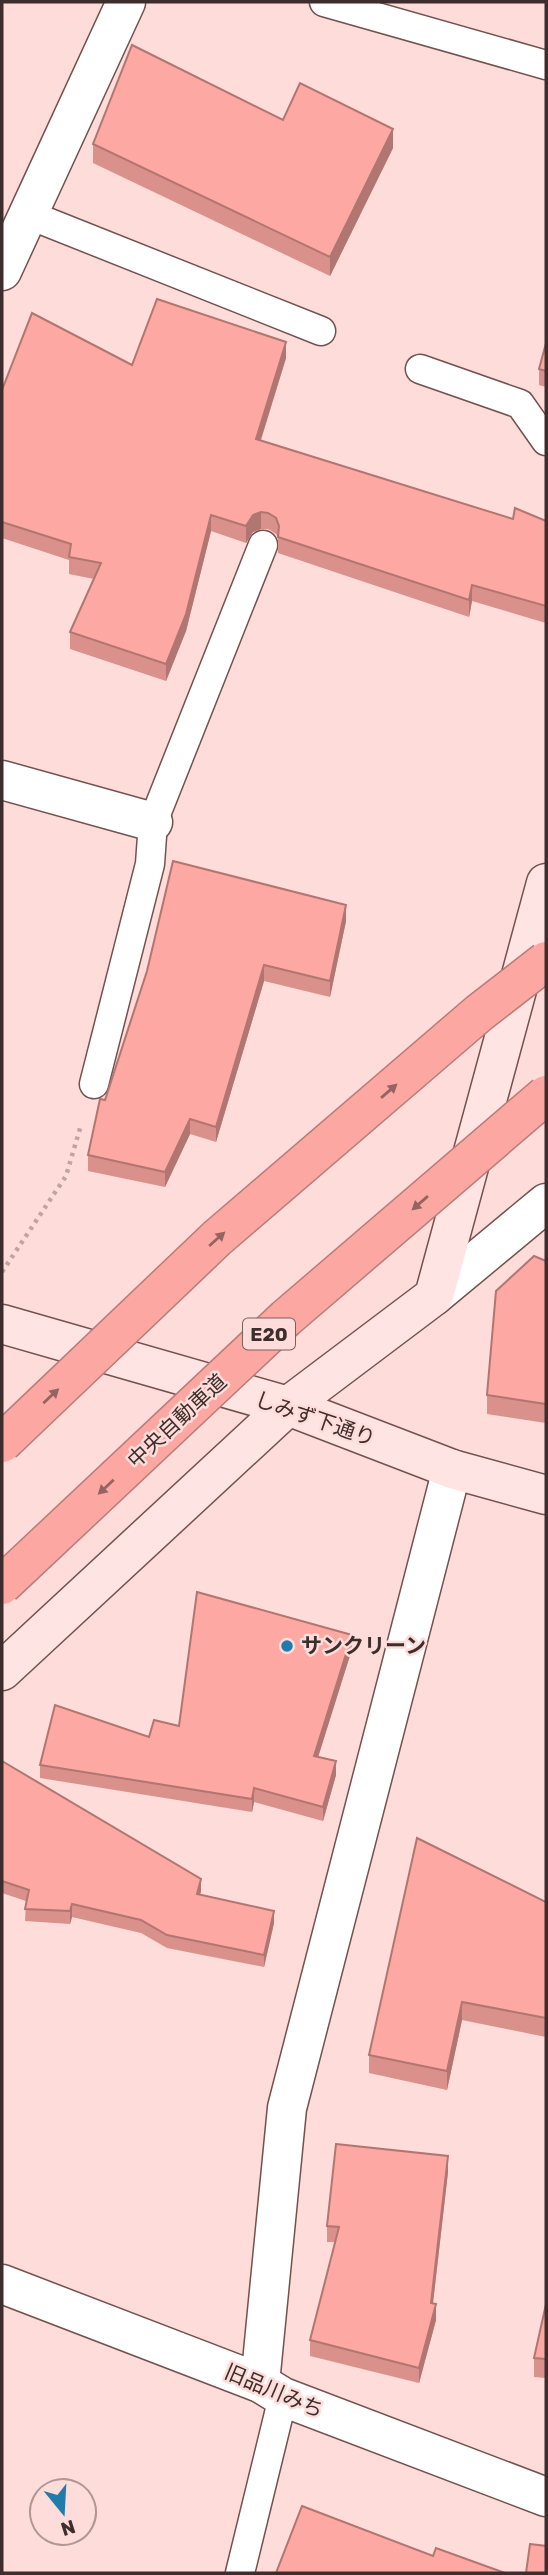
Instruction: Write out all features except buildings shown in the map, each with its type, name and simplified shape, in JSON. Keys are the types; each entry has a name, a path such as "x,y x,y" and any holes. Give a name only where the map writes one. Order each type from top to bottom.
{"highway":[{"path":"2,1443 217,1238 479,1013 546,961"},
{"name":"中央自動車道","path":"2,1586 286,1318 546,1095"}],"street":[{"path":"2,271 126,2"},
{"path":"2,780 153,822"},
{"path":"433,1296 546,883"},
{"path":"2,1671 288,1406 433,1296 546,1203"},
{"name":"しみず下通り","path":"2,1324 288,1406 452,1469 546,1495"},
{"path":"272,2390 287,2108 452,1469"},
{"name":"旧品川みち","path":"2,2284 546,2497"}],"lane":[{"path":"324,2 546,65"},
{"path":"27,214 321,331"},
{"path":"420,369 520,404 546,441"},
{"path":"94,1084 150,864 153,822 263,545"},
{"path":"240,2573 272,2390"}],"path":[{"path":"2,1272 66,1176 94,1084"}],"place":[{"name":"サンクリーン","path":"287,1646"}]}
